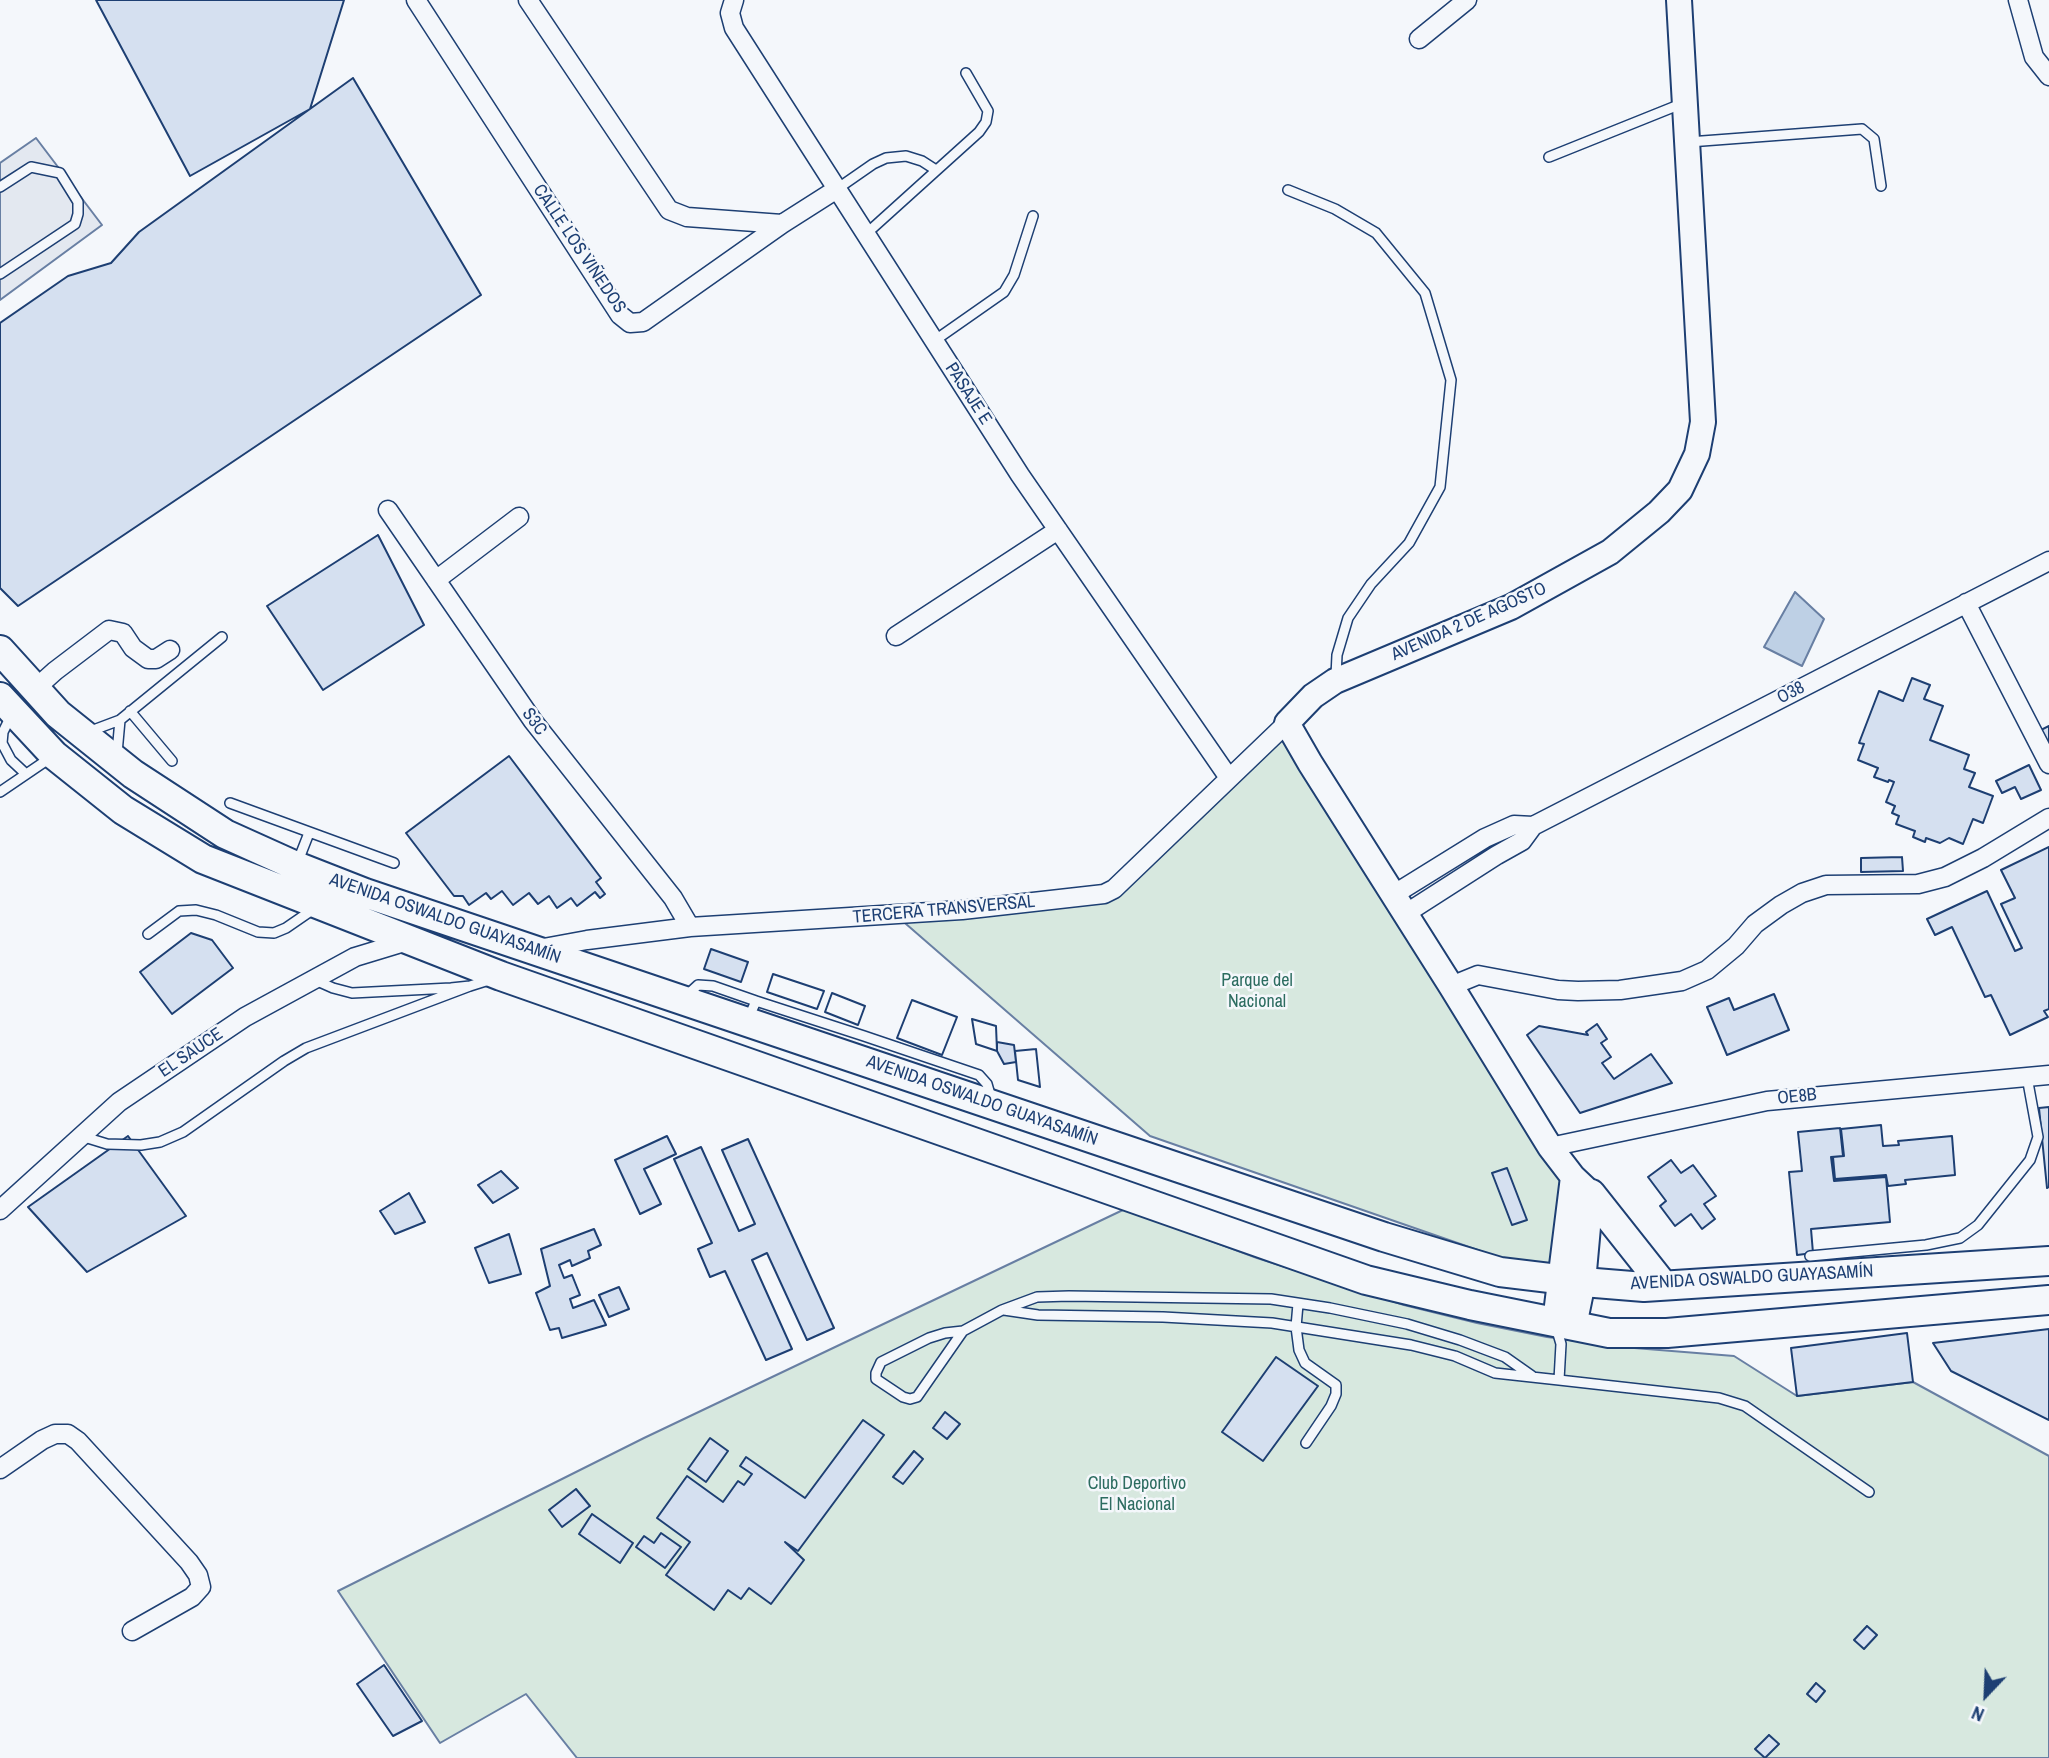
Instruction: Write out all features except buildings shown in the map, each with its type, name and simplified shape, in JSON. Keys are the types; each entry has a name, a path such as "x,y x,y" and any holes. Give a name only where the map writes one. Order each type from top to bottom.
{"main road":[{"name":"AVENIDA 2 DE AGOSTO","path":"1287,723 1313,696 1335,681 1511,607 1568,577 1610,552 1659,512 1680,490 1697,454 1703,422 1679,0"},
{"name":"AVENIDA OSWALDO GUAYASAMÍN","path":"0,650 58,714 133,774 225,834 296,866 365,893 683,1000 752,1011 990,1104 1384,1237 1500,1272 1644,1287 2049,1261"},
{"name":"AVENIDA OSWALDO GUAYASAMÍN","path":"7,704 54,755 123,810 203,859 501,976 1366,1280 1563,1331 1609,1333 1667,1333 2045,1303"},
{"path":"1287,723 1310,764 1550,1146 1663,1284"},
{"path":"1563,1331 1572,1281 1582,1185"}],"street":[{"name":"CALLE LOS VIÑEDOS","path":"416,0 620,315 631,323 643,322 782,224 837,190"},
{"path":"528,0 669,211 687,217 782,224"},
{"name":"PASAJE E","path":"734,0 730,13 734,28 837,190 1058,530 1229,778"},
{"path":"1419,39 1467,0"},
{"path":"2018,0 2034,57 2049,76"},
{"name":"S3C","path":"388,510 533,721 673,898 690,927"},
{"path":"436,580 519,517"},
{"path":"896,636 1058,530"},
{"name":"O38","path":"1399,904 1522,841 1533,826 2049,561"},
{"path":"1966,603 2049,764"},
{"path":"35,689 109,630 122,634 141,656 148,659 156,659 170,650"},
{"name":"TERCERA TRANSVERSAL","path":"535,949 690,927 962,910 1104,894 1114,889 1287,723"},
{"path":"1451,986 1478,975 1558,990 1578,991 1620,990 1682,981 1707,970 1736,946 1755,924 1802,893 1826,885 1918,884 1945,877 1983,858 2049,818"},
{"name":"EL SAUCE","path":"0,1210 120,1102 245,1017 355,957 411,940"},
{"name":"OE8B","path":"1550,1146 1767,1101 2049,1075"},
{"path":"0,1469 42,1440 55,1434 68,1434 78,1441 189,1562 198,1575 201,1587 192,1597 132,1631"}],"lane":[{"path":"866,234 979,132 986,122 988,111 966,73"},
{"path":"1549,157 1685,103"},
{"path":"1688,142 1862,129 1874,139 1881,186"},
{"path":"837,190 886,158 906,156 922,161 936,170"},
{"path":"0,187 31,167 47,168 60,173 71,188 78,202 78,214 75,224 0,274"},
{"path":"1288,190 1335,209 1376,233 1425,293 1451,380 1440,487 1409,542 1371,584 1348,618 1337,655 1335,681"},
{"path":"934,341 1004,292 1014,275 1033,216"},
{"path":"83,734 120,720 222,637"},
{"path":"7,704 2,743 11,760 26,774"},
{"path":"130,711 172,761"},
{"path":"116,760 120,720"},
{"path":"0,792 54,755"},
{"path":"230,803 394,863"},
{"path":"296,866 309,833"},
{"path":"148,934 179,911 196,910 258,932 274,933 320,905"},
{"path":"81,1136 107,1144 141,1145 160,1142 183,1132 306,1048 501,976"},
{"path":"315,980 352,993 470,986"},
{"path":"1810,1256 1926,1245 1960,1238 1978,1225 2030,1160 2038,1137 2027,1077"},
{"path":"962,1331 917,1397 909,1399 876,1379 881,1362 929,1338 962,1331 1002,1310 1037,1297 1271,1299 1407,1324 1505,1357 1532,1376"},
{"path":"1298,1304 1296,1327 1299,1350 1305,1363 1336,1385 1331,1406 1306,1443"},
{"path":"1002,1310 1038,1315 1163,1317 1272,1323 1412,1345 1455,1356 1495,1373 1718,1398 1745,1406 1869,1492"},
{"path":"1559,1380 1563,1331"}],"green space":[{"name":"Parque del Nacional","path":"1294,713 1570,1174 1561,1279 1150,1136 898,917 1106,897"},
{"name":"Club Deportivo El Nacional","path":"1125,1209 1257,1258 1404,1305 1477,1323 1547,1337 1622,1347 1734,1356 1797,1396 1913,1382 2049,1456 2049,1758 577,1758 526,1694 440,1743 338,1591 644,1438"}],"shaded area":[{"path":"36,138 102,225 0,300 0,163"}],"water":[{"path":"1795,592 1824,619 1802,666 1764,647"}]}
